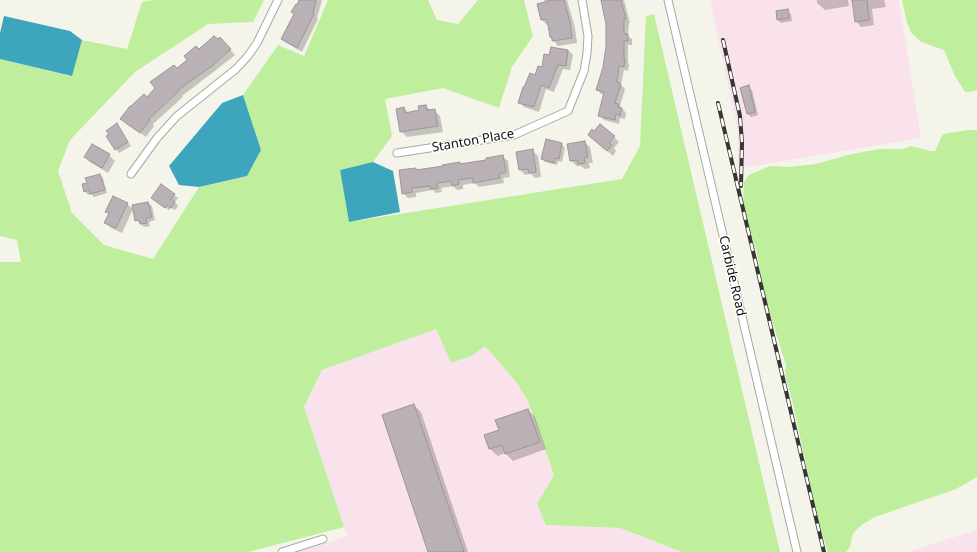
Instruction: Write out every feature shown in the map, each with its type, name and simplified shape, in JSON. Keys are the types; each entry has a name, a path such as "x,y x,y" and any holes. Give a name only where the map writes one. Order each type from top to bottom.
{"street":[{"path":"131,174 157,138 177,116 236,69 248,56 257,43 278,0"},
{"name":"Stanton Place","path":"397,154 514,135 568,111 584,71 587,53 588,36 582,0"},
{"name":"Carbide Road","path":"668,0 797,552"},
{"path":"282,552 323,539"}],"shaded area":[{"path":"710,0 899,0 921,138 738,169 738,132"},
{"path":"436,329 451,363 471,356 485,346 517,383 528,401 554,475 537,504 546,525 620,528 682,552 298,552 347,536 304,407 322,370"},
{"path":"977,530 977,552 908,552 967,533"}],"green space":[{"path":"153,0 264,0 253,22 208,24 135,72 70,140 58,171 72,213 104,245 153,259 199,187 247,176 261,150 243,95 278,45 304,56 328,0 428,0 437,20 458,24 478,0 524,0 533,36 512,67 499,108 443,88 385,99 392,136 373,162 340,170 349,222 622,179 640,146 646,16 654,14 780,552 682,552 620,528 546,525 537,504 554,475 528,401 517,383 485,346 471,356 451,363 436,329 322,370 304,407 344,527 248,552 0,552 0,262 21,262 17,240 0,236 0,59 71,76 82,40 127,49 142,2"},
{"path":"902,0 977,0 977,90 965,92 955,76 944,50 921,42 911,32 907,23"},
{"path":"977,130 977,477 956,489 875,517 863,524 853,533 850,547 846,552 828,552 818,521 785,373 786,365 768,308 760,276 756,250 743,206 744,182 749,175 770,166 789,167 816,164 852,154 880,149 903,149 911,146 935,151 943,134"}],"water":[{"path":"4,16 70,31 82,40 72,76 0,59 0,33"},
{"path":"243,95 261,150 247,176 199,187 179,185 169,166 222,103"},
{"path":"373,162 393,171 400,212 349,222 340,170"}],"building":[{"path":"299,0 316,0 314,14 297,48 281,39 294,14 291,12"},
{"path":"552,0 564,0 570,22 572,38 552,41 547,19 541,20 537,4"},
{"path":"601,0 621,0 626,19 624,19 624,34 628,34 628,41 624,41 624,67 619,66 617,82 621,84 615,103 619,104 618,107 622,108 620,116 616,114 615,120 598,116 604,92 596,90 603,67 606,46 606,24"},
{"path":"852,0 867,0 869,20 855,22"},
{"path":"788,9 789,18 777,20 776,11"},
{"path":"214,36 218,39 220,37 231,49 212,66 178,90 179,91 149,119 150,120 140,133 120,119 130,106 144,94 147,97 155,88 150,82 174,65 177,68 187,60 184,56 196,46 199,49"},
{"path":"551,47 568,50 566,66 558,65 549,88 541,85 534,107 518,103 523,87 530,73 535,75 538,66 542,67 544,54 549,55"},
{"path":"749,85 755,112 747,114 740,88"},
{"path":"426,105 427,110 435,109 438,126 400,132 396,109 404,107 405,113 419,110 418,106"},
{"path":"117,123 128,142 115,150 106,136 109,134 106,131"},
{"path":"600,124 615,136 609,143 612,145 607,151 588,135 592,129 594,131"},
{"path":"546,139 562,143 559,159 555,158 554,163 541,159"},
{"path":"585,141 588,157 584,158 585,163 578,164 577,160 570,161 567,144"},
{"path":"92,144 110,154 102,168 84,157"},
{"path":"533,149 536,172 529,173 528,169 519,170 516,152"},
{"path":"503,155 506,172 499,174 500,178 473,183 473,178 458,180 459,184 452,186 451,181 437,183 438,188 430,189 430,186 412,188 412,192 402,194 399,170 416,168 416,170 460,162 460,164 486,160 486,158"},
{"path":"100,174 105,190 90,194 89,190 84,192 82,184 87,183 85,178"},
{"path":"161,184 175,194 171,199 175,202 171,208 167,205 165,208 151,198"},
{"path":"113,196 128,203 116,228 104,223 109,213 105,212"},
{"path":"148,202 152,217 146,218 147,223 140,224 139,220 135,221 132,205"},
{"path":"414,404 464,552 428,552 382,415"},
{"path":"528,409 540,442 505,454 502,445 489,449 484,435 499,430 495,420"}],"railway":[{"path":"723,40 740,116 742,143 741,186"},
{"path":"718,103 824,552"}]}
